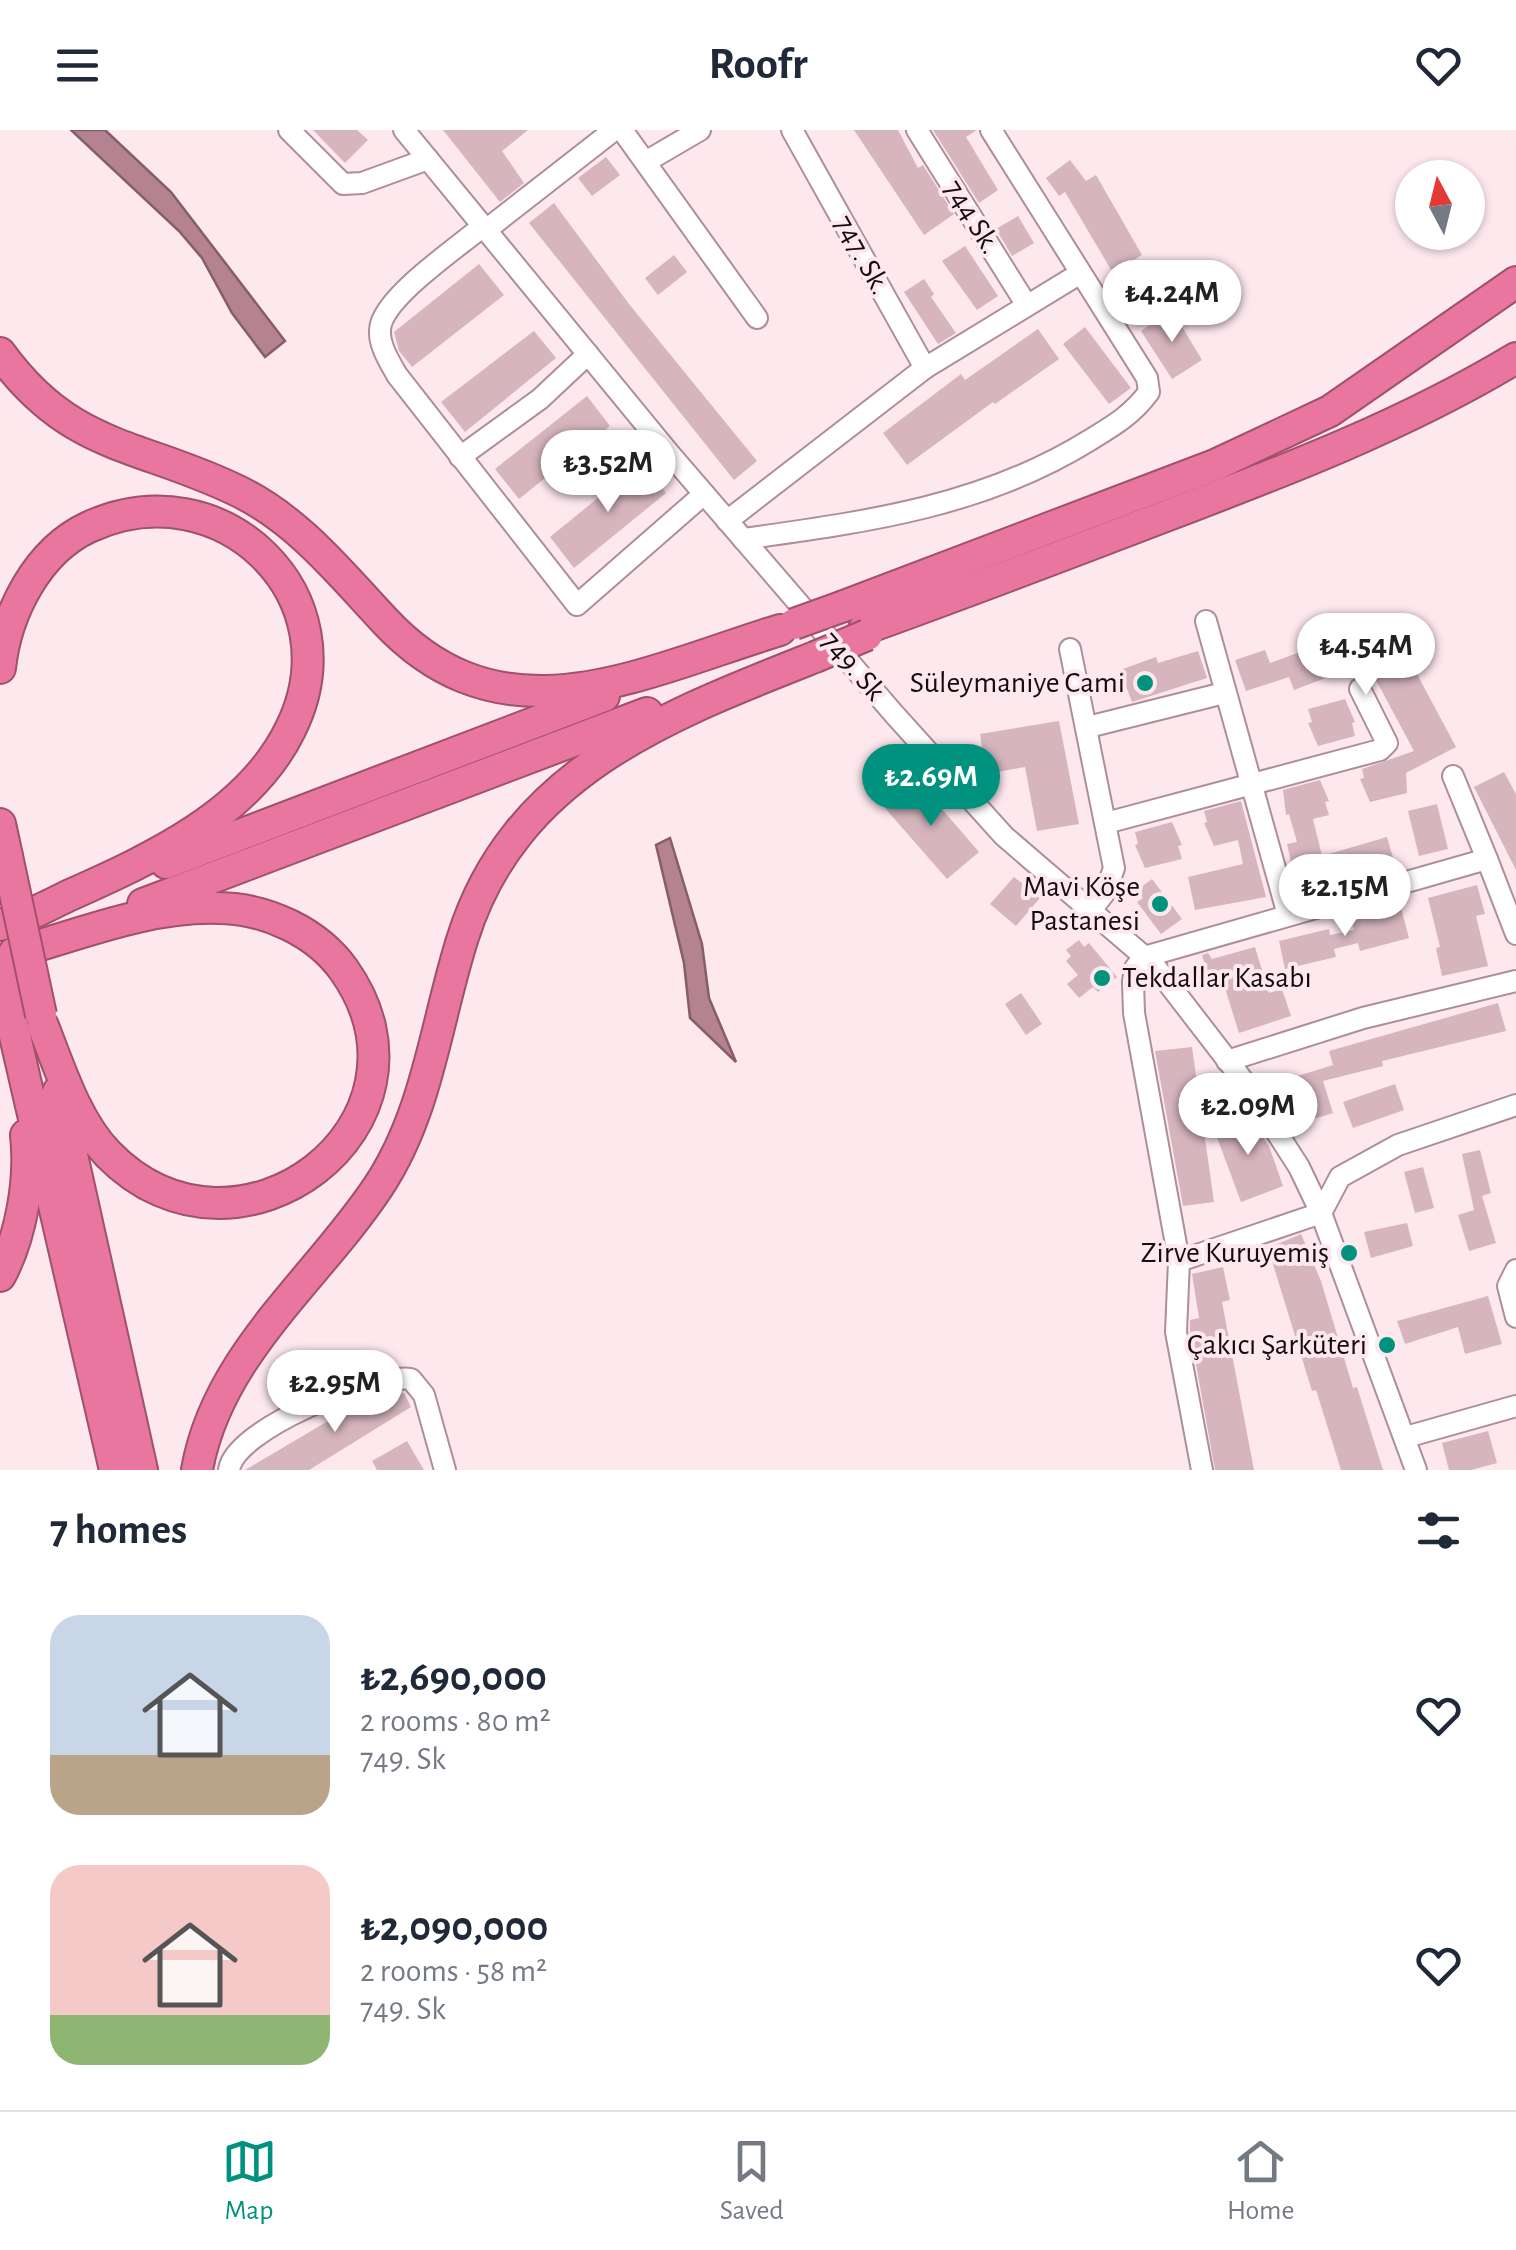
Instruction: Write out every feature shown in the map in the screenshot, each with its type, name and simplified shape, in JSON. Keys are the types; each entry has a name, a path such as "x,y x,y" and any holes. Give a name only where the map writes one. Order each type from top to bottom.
{"highway":[{"path":"197,1470 221,1398 253,1344 379,1186 408,1132 430,1066 463,936 485,885 515,837 558,789 604,754 672,716 814,653 858,623 1314,419 1516,282"},
{"path":"0,353 22,384 55,414 99,438 238,491 280,516 429,662 496,690 539,692 586,686 787,627 858,623 950,598 1358,439 1470,386 1516,358"},
{"path":"0,668 15,608 40,566 74,534 115,515 159,509 205,516 238,532 268,556 289,586 302,620 307,658 304,694 291,730 268,764 236,798 182,838 3,943"},
{"path":"3,943 787,627"},
{"path":"3,943 814,653"},
{"path":"3,833 142,1470"},
{"path":"3,943 176,911 221,908 261,914 302,931 334,957 354,984 369,1021 374,1057 370,1091 355,1125 332,1157 306,1179 276,1194 238,1204 200,1203 163,1194 106,1152 83,1117 42,1020"},
{"path":"0,1276 11,1255 28,1146 3,943"},
{"path":"14,1035 115,1470"}],"street":[{"path":"289,130 343,184 362,183 428,159"},
{"name":"749. Sk","path":"404,130 742,539 1004,836 1144,957 1228,1061 1299,1167 1321,1213 1416,1470"},
{"path":"614,130 394,301 380,325 384,351 397,376 577,606 704,494"},
{"path":"622,130 757,318"},
{"path":"647,161 700,130"},
{"name":"747. Sk.","path":"792,130 932,366"},
{"name":"744 Sk.","path":"917,130 1026,304"},
{"path":"742,539 912,514 979,492 1068,454 1133,414 1148,392 1147,378 991,130"},
{"path":"727,521 932,366 1079,274"},
{"path":"460,456 540,399 588,354"},
{"path":"1206,620 1288,915"},
{"path":"1070,649 1114,868 1106,891 1092,910"},
{"path":"1106,823 1380,750 1387,744 1360,689"},
{"path":"1088,727 1224,692"},
{"path":"1453,776 1516,934"},
{"path":"1202,1470 1176,1332 1179,1262 1134,1013 1135,968 1144,957 1487,859"},
{"path":"1228,1061 1363,1018 1516,981"},
{"path":"1179,1262 1321,1213 1340,1177 1354,1169 1398,1146 1516,1106"},
{"path":"1516,1270 1508,1286 1516,1317"},
{"path":"229,1470 230,1460 252,1436 324,1401 394,1376 412,1379 424,1395 445,1470"},
{"path":"1406,1437 1516,1406"}],"shaded area":[{"path":"71,130 105,130 171,192 285,341 265,357 232,313 202,258 179,231"},
{"path":"670,838 702,944 709,998 736,1062 690,1018 684,963 656,845"}],"building":[{"path":"313,130 357,130 368,140 345,163"},
{"path":"443,130 528,130 502,151 524,183 500,202"},
{"path":"854,130 898,130 918,168 923,165 954,214 924,235"},
{"path":"933,130 977,130 966,137 998,190 979,203"},
{"path":"606,157 620,175 592,196 578,178"},
{"path":"1070,160 1086,181 1096,175 1142,255 1113,273 1065,192 1059,196 1046,178"},
{"path":"554,203 629,304 757,461 734,480 529,223"},
{"path":"1018,216 1034,243 1012,256 996,229"},
{"path":"965,246 998,296 977,310 942,261"},
{"path":"674,255 687,272 658,295 645,278"},
{"path":"479,264 504,295 412,367 399,351 394,332"},
{"path":"924,279 934,294 931,297 956,333 938,344 904,292"},
{"path":"1172,310 1202,360 1172,379 1141,331"},
{"path":"1085,327 1131,388 1109,404 1063,344"},
{"path":"1038,329 1059,359 907,465 883,433 961,374 965,380"},
{"path":"534,331 556,358 465,432 441,402"},
{"path":"587,396 610,426 519,499 495,469"},
{"path":"641,463 666,493 574,568 550,537"},
{"path":"1380,623 1399,667 1410,661 1456,747 1406,773 1407,793 1370,802 1360,779 1364,778 1362,769 1414,751 1370,669 1355,675 1352,668 1294,690 1289,677 1246,691 1235,660 1265,650 1270,663"},
{"path":"1198,651 1207,678 1132,702 1120,670 1156,657 1158,663"},
{"path":"1345,699 1355,722 1355,736 1318,746 1308,723 1312,722 1308,709"},
{"path":"1059,721 1079,824 1037,831 1025,767 986,774 980,734"},
{"path":"1504,772 1516,794 1516,870 1474,787"},
{"path":"916,779 979,852 947,879 884,807"},
{"path":"1320,780 1329,801 1325,802 1329,815 1313,819 1322,856 1387,837 1396,868 1298,893 1287,844 1297,842 1289,814 1286,815 1283,790"},
{"path":"1241,801 1266,897 1195,910 1188,877 1243,864 1238,840 1214,846 1204,823 1204,811"},
{"path":"1437,804 1448,849 1419,856 1408,811"},
{"path":"1172,822 1182,845 1178,846 1182,859 1145,868 1135,845 1135,832"},
{"path":"1014,877 1040,898 1016,926 990,904"},
{"name":"Mavi Köşe Pastanesi","path":"1152,879 1182,919 1161,934 1137,902 1143,898 1137,890"},
{"path":"1477,885 1485,914 1476,916 1488,966 1442,976 1436,948 1440,947 1428,898"},
{"path":"1401,908 1409,938 1360,951 1358,943 1334,949 1336,957 1285,969 1279,941 1329,929 1330,935 1354,930 1352,921"},
{"path":"1079,940 1084,947 1089,943 1117,977 1098,992 1093,987 1079,998 1067,984 1078,975 1066,961 1071,956 1066,950"},
{"path":"1255,947 1269,993 1282,989 1291,1016 1239,1033 1224,985 1212,989 1202,955 1208,953 1212,959"},
{"path":"1021,993 1042,1024 1026,1035 1005,1004"},
{"path":"1498,1003 1506,1031 1382,1061 1383,1066 1323,1081 1333,1113 1304,1122 1291,1078 1333,1065 1329,1051"},
{"path":"1192,1047 1214,1202 1183,1206 1155,1051"},
{"path":"1395,1084 1404,1110 1353,1128 1343,1102"},
{"path":"1246,1112 1269,1146 1283,1186 1241,1202 1215,1132"},
{"path":"1480,1150 1491,1193 1482,1196 1496,1243 1469,1251 1458,1215 1474,1210 1462,1154"},
{"path":"1423,1167 1434,1208 1415,1213 1404,1172"},
{"path":"1407,1223 1413,1246 1371,1258 1364,1232"},
{"path":"1301,1234 1321,1281 1383,1470 1341,1470 1316,1390 1312,1391 1268,1248"},
{"path":"1223,1267 1230,1300 1222,1302 1254,1470 1215,1470 1190,1331 1190,1320 1199,1318 1192,1274"},
{"path":"1488,1296 1502,1344 1465,1354 1458,1327 1405,1344 1397,1321"},
{"path":"404,1393 411,1407 309,1470 245,1470 362,1401 366,1404"},
{"path":"1488,1431 1497,1463 1471,1470 1449,1470 1442,1443"},
{"path":"407,1441 424,1470 377,1470 372,1461"}],"place":[{"name":"Süleymaniye Cami","path":"1145,683"},
{"name":"Mavi Köşe Pastanesi","path":"1160,904"},
{"name":"Tekdallar Kasabı","path":"1102,978"},
{"name":"Zirve Kuruyemiş","path":"1349,1253"},
{"name":"Çakıcı Şarküteri","path":"1387,1345"}]}
